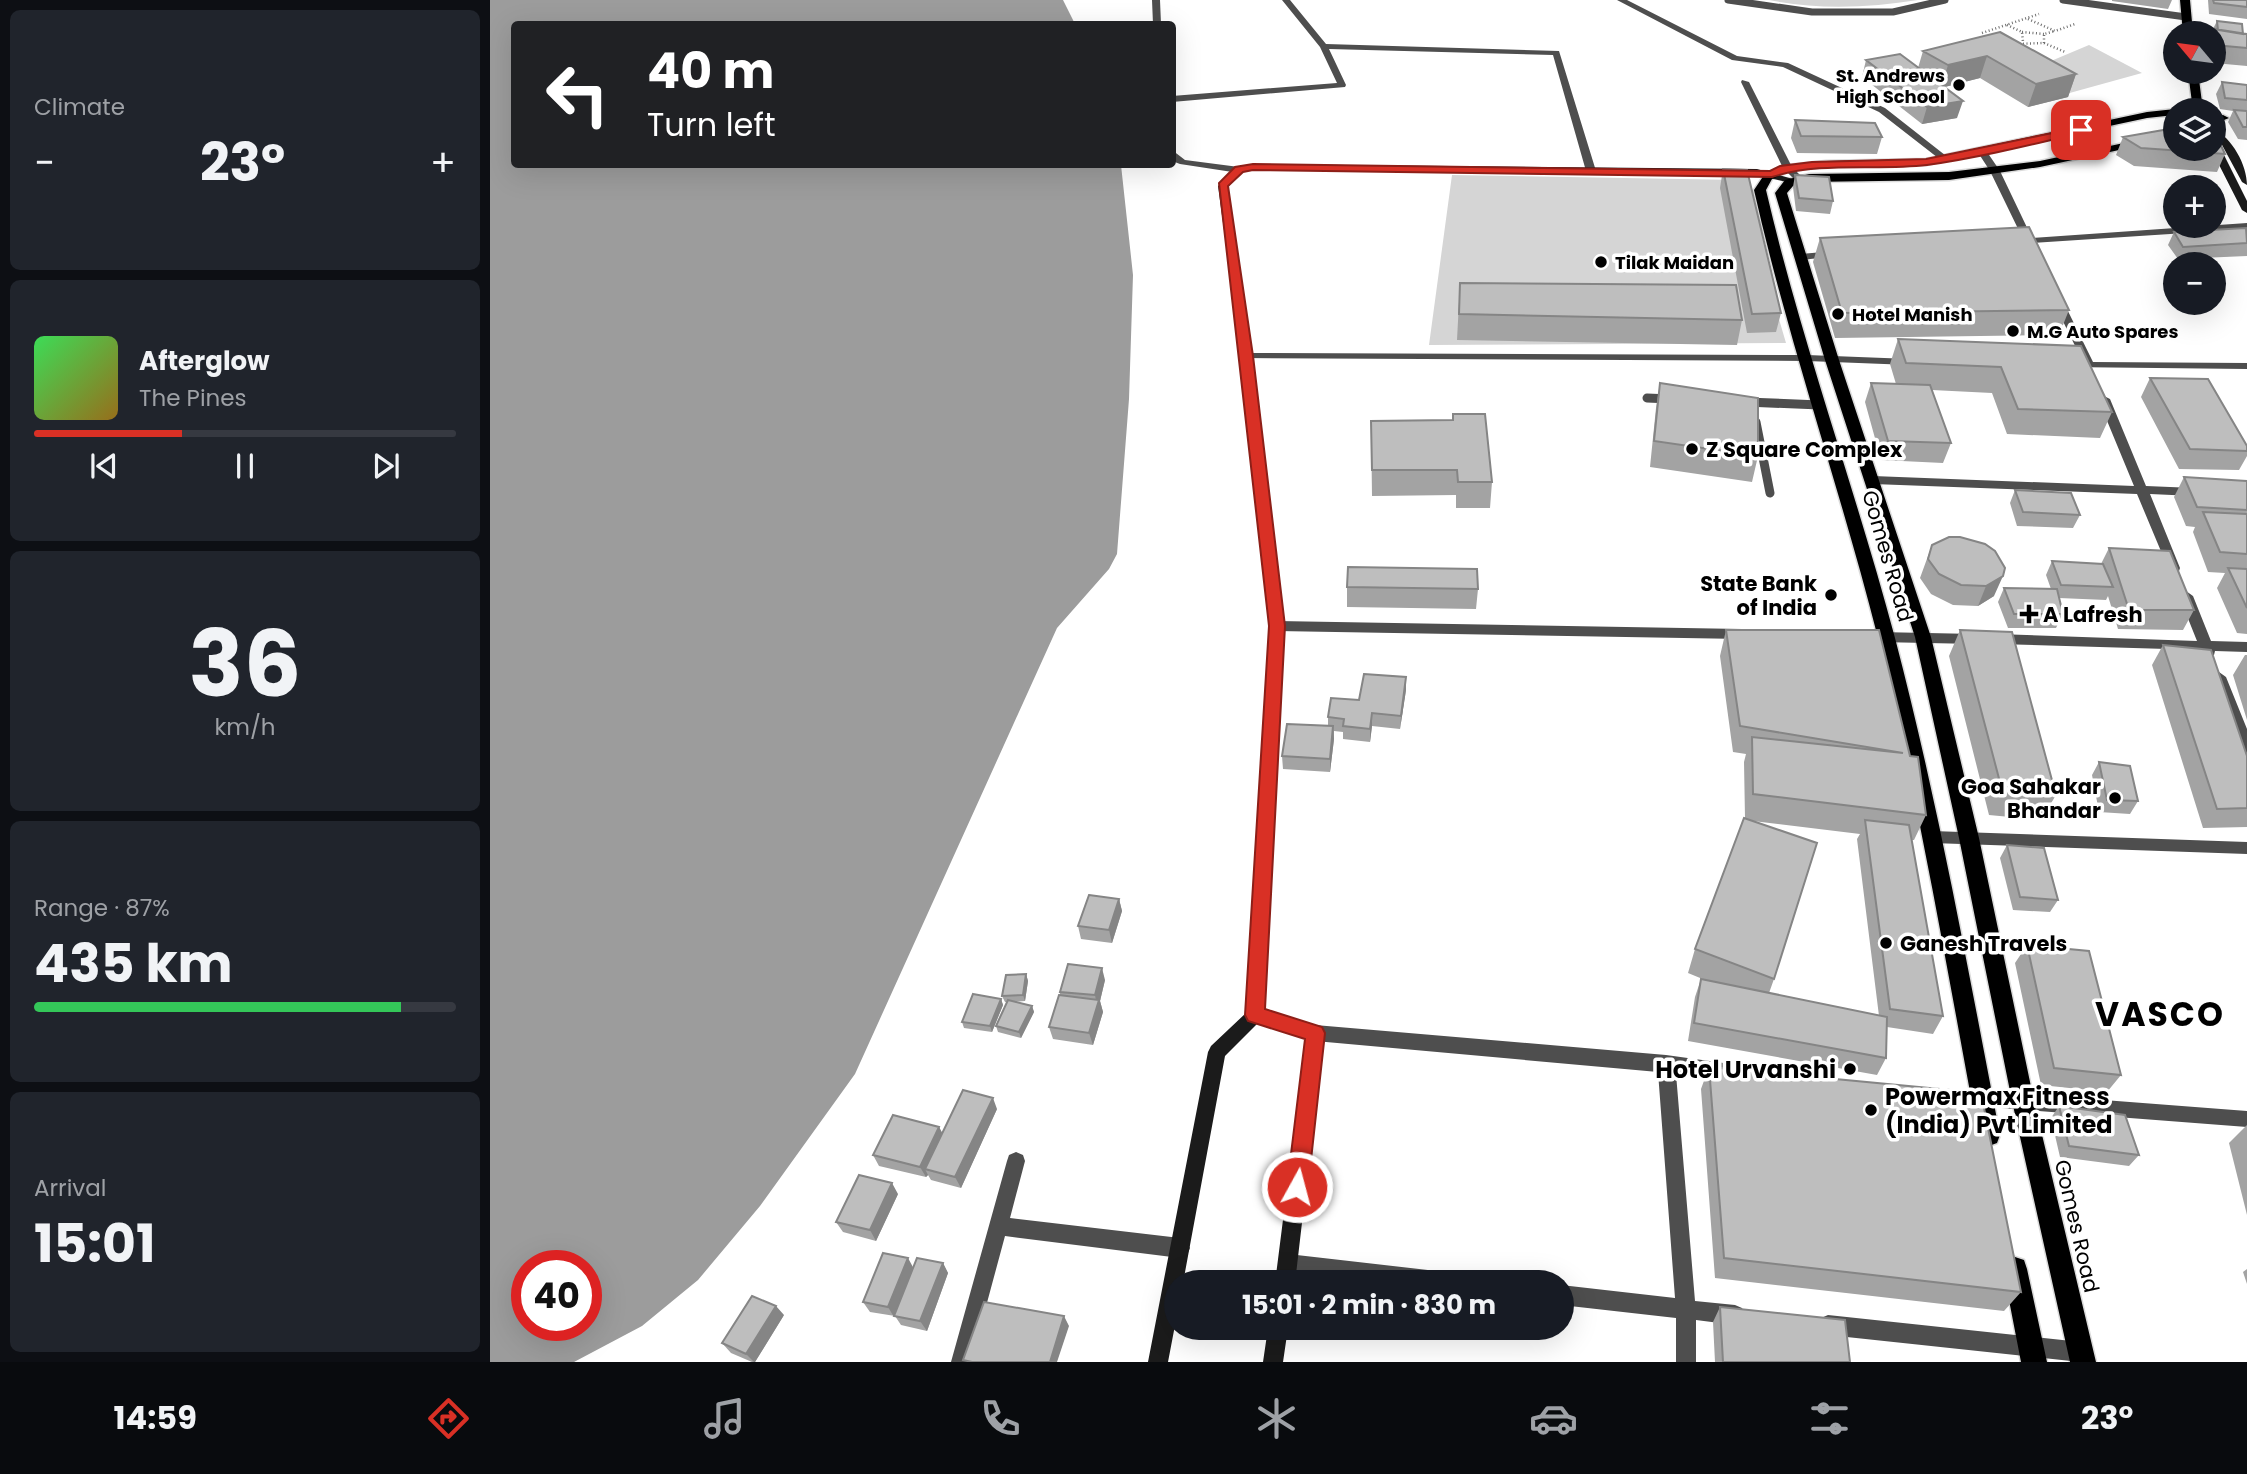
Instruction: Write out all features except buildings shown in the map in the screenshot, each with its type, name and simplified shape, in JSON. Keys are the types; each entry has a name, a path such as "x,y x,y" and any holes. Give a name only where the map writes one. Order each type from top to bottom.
{"main road":[{"path":"2185,0 2186,21"},
{"path":"1772,174 1788,168 1945,159 2163,113"},
{"path":"1798,180 1949,176 1995,171 2163,138"},
{"name":"Gomes Road","path":"1772,174 1760,190 1760,200 1886,637 1932,837 1992,1151"},
{"name":"Gomes Road","path":"1798,180 1787,184 1781,193 1832,360 1923,637 2082,1357"},
{"path":"2010,1243 2032,1355"}],"street":[{"path":"1156,0 1157,21"},
{"path":"1176,99 1342,85 1324,46 1286,0"},
{"path":"1621,0 1735,58 1785,65 1882,110 1945,159"},
{"path":"1324,46 1556,53 1591,171"},
{"path":"1745,82 1788,168 1798,180"},
{"path":"2226,144 2247,182"},
{"path":"1982,151 1995,171 2035,254"},
{"path":"1176,159 1239,170 1253,167 1772,174 1798,180"},
{"path":"2222,161 2247,210"},
{"path":"1158,1362 1217,1052 1255,1015 1277,626 1247,356 1223,186 1239,170"},
{"path":"2015,242 2247,226"},
{"path":"1801,257 1841,254"},
{"path":"2053,291 2095,378"},
{"path":"1247,356 1807,358 1927,362"},
{"path":"2063,365 2247,366"},
{"path":"2100,390 2247,747"},
{"path":"1873,480 2207,492"},
{"path":"1277,626 1760,635"},
{"path":"1858,636 2247,647"},
{"path":"1932,837 2247,848"},
{"path":"1255,1015 1315,1033 1748,1072"},
{"path":"1286,1270 1315,1033"},
{"path":"1666,1063 1686,1310 1686,1362"},
{"path":"1954,1096 2247,1119"},
{"path":"961,1362 1016,1161"},
{"path":"998,1226 1180,1248"},
{"path":"1574,1297 1755,1317"},
{"path":"1810,1323 2032,1355 2082,1357"},
{"path":"1273,1362 1276,1340"}],"lane":[{"path":"1728,0 1812,12 1893,12 1945,0"},
{"path":"2063,0 2186,17"},
{"path":"1647,398 1686,399"},
{"path":"1739,402 1820,405"},
{"path":"1752,402 1770,493"}],"path":[{"path":"1982,33 2039,14"},
{"path":"2027,18 2055,31"},
{"path":"2006,25 2022,32 2044,34 2075,24"},
{"path":"2022,32 2023,42"},
{"path":"2044,34 2044,43"},
{"path":"2010,47 2023,42 2044,43 2065,52"}],"shaded area":[{"path":"490,0 1063,0 1074,21 511,21 511,168 1121,168 1133,275 1129,399 1117,554 1109,569 1057,628 855,1074 760,1206 698,1280 642,1326 574,1362 490,1362"},
{"path":"1769,0 1918,0 1843,7"},
{"path":"2089,45 2142,73 2066,94 2025,72"},
{"name":"Tilak Maidan","path":"1452,175 1738,180 1786,343 1429,345"}],"place":[{"name":"St. Andrews High School","path":"1959,85"},
{"name":"Tilak Maidan","path":"1601,262"},
{"name":"Hotel Manish","path":"1838,314"},
{"name":"M.G Auto Spares","path":"2013,331"},
{"name":"Z Square Complex","path":"1692,449"},
{"name":"State Bank of India","path":"1831,595"},
{"name":"A Lafresh","path":"2029,614"},
{"name":"Goa Sahakar Bhandar","path":"2115,798"},
{"name":"Ganesh Travels","path":"1886,943"},
{"name":"Hotel Urvanshi","path":"1850,1069"},
{"name":"Powermax Fitness (India) Pvt Limited","path":"1871,1110"}],"district":[{"name":"VASCO","path":"2160,1014"}],"route":[{"path":"1297,1187 1315,1033 1255,1015 1277,626 1247,356 1223,186 1239,170 1253,167 1772,174 1780,169 1796,166 1926,162 2081,130"}]}
